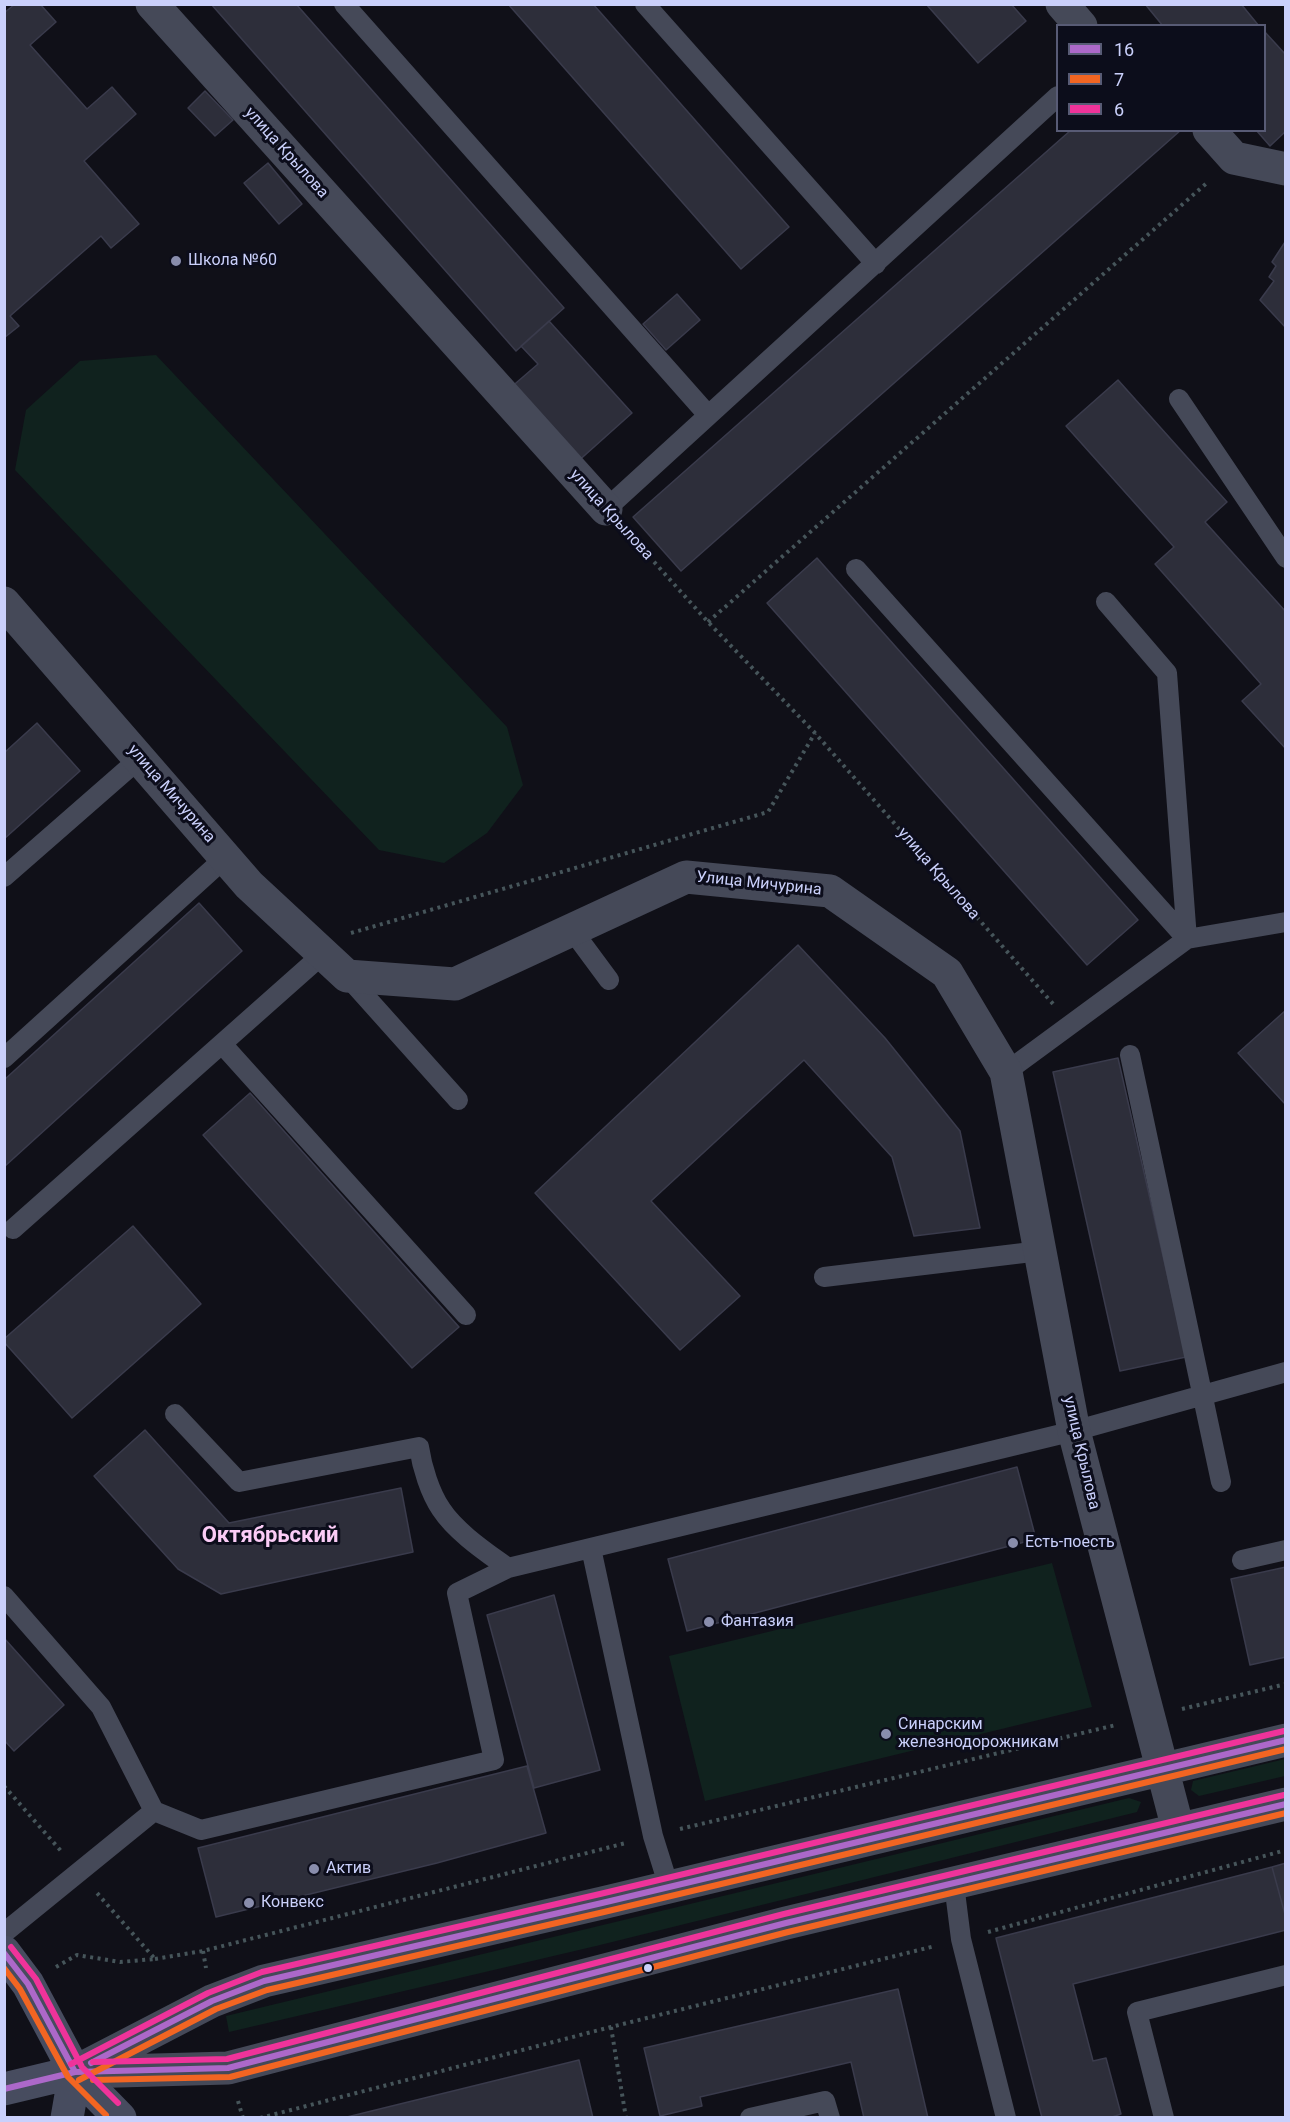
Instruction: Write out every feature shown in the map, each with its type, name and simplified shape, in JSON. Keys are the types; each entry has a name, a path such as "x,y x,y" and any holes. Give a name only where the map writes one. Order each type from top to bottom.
{"main road":[{"path":"4,1952 28,1984 75,2072 120,2118"},
{"path":"4,2089 75,2072"},
{"path":"67,2118 75,2072"}],"street":[{"name":"улица Крылова","path":"152,4 606,509"},
{"path":"1062,4 1079,24"},
{"path":"1211,132 1234,158 1286,169"},
{"name":"улица Мичурина","path":"4,603 249,885 346,976"},
{"name":"Улица Мичурина","path":"346,976 455,984 686,877 830,891 947,974 1006,1072"},
{"name":"улица Крылова","path":"1006,1072 1074,1431 1178,1829"},
{"path":"75,2072 212,2001 264,1981 1286,1740"},
{"path":"75,2072 228,2068 786,1923 1286,1804"}],"lane":[{"path":"344,4 708,415"},
{"path":"645,4 876,264"},
{"path":"606,509 1056,98"},
{"path":"1179,399 1286,558"},
{"path":"856,569 1187,939"},
{"path":"1106,603 1167,673 1187,939"},
{"path":"4,877 139,759"},
{"path":"4,1059 226,857"},
{"path":"1006,1072 1187,939 1286,922"},
{"path":"572,930 609,980"},
{"path":"13,1229 222,1044 318,949"},
{"path":"346,976 458,1100"},
{"path":"222,1044 466,1315"},
{"path":"1130,1055 1221,1482"},
{"path":"824,1277 1040,1251"},
{"path":"4,1596 101,1707 154,1811 201,1830 495,1760 457,1593 508,1568 1074,1431 1286,1372"},
{"path":"176,1414 239,1482 419,1448 423,1468 441,1509 466,1535 508,1568"},
{"path":"591,1548 653,1836 669,1887"},
{"path":"1242,1560 1286,1550"},
{"path":"4,1933 154,1811"},
{"path":"954,1884 961,1940 1006,2118"},
{"path":"1164,2118 1137,2012 1286,1975"},
{"path":"750,2118 825,2101 830,2118"}],"path":[{"path":"708,622 1234,158"},
{"name":"улица Крылова","path":"606,509 708,622 815,733 1071,1024"},
{"path":"318,949 768,812 815,733"},
{"path":"28,1984 77,1955 120,1962 203,1951 653,1836 1286,1684"},
{"path":"4,1786 155,1959"},
{"path":"260,2118 611,2026 626,2118"}],"green space":[{"path":"156,355 507,727 523,785 487,833 444,863 379,850 15,470 26,410 80,361"},
{"path":"1052,1563 1092,1707 705,1801 669,1656"},
{"path":"1285,1759 1285,1776 1199,1796 1191,1790 1193,1781"},
{"path":"1129,1798 1141,1802 1137,1812 596,1946 229,2032 226,2016"}],"building":[{"path":"15,4 40,4 56,22 30,45 87,109 112,87 136,114 84,161 139,224 111,248 101,236 10,316 19,326 4,338 4,13"},
{"path":"211,4 296,4 564,308 516,351"},
{"path":"508,4 593,4 789,227 741,269"},
{"path":"926,4 1011,4 1026,21 978,63"},
{"path":"1145,4 1241,4 1257,24 1161,24"},
{"path":"1266,33 1286,55 1286,131 1270,146 1258,132 1266,132"},
{"path":"205,91 233,120 215,136 188,108"},
{"path":"1069,132 1179,132 681,571 633,517"},
{"path":"268,163 302,204 279,224 244,183"},
{"path":"1285,242 1286,328 1260,300 1274,281 1269,277 1276,266 1272,262"},
{"path":"677,294 700,320 666,350 643,324"},
{"path":"549,321 632,413 575,464 509,389 538,364 521,346"},
{"path":"1118,380 1227,502 1205,522 1286,612 1286,749 1242,701 1261,684 1155,564 1174,547 1066,426"},
{"path":"817,558 1138,920 1087,965 767,603"},
{"path":"37,723 80,771 4,839 4,753"},
{"path":"199,903 242,951 4,1167 4,1080"},
{"path":"798,945 885,1038 960,1131 980,1228 914,1236 892,1157 804,1060 651,1201 740,1296 680,1350 535,1193"},
{"path":"1286,1010 1286,1105 1238,1053"},
{"path":"1118,1058 1186,1357 1120,1371 1053,1072"},
{"path":"250,1093 459,1327 412,1368 203,1135"},
{"path":"133,1226 201,1304 72,1418 4,1342 4,1339"},
{"path":"145,1430 229,1523 401,1488 413,1552 221,1594 178,1569 94,1476"},
{"path":"1017,1467 1036,1539 687,1631 668,1559"},
{"path":"1286,1567 1286,1657 1250,1665 1231,1579"},
{"path":"554,1595 600,1770 534,1788 487,1615"},
{"path":"4,1638 64,1705 14,1751 4,1740"},
{"path":"527,1766 546,1833 437,1863 216,1917 198,1848"},
{"path":"1286,1863 1286,1918 1272,1867"},
{"path":"1272,1867 1286,1918 1286,1930 1073,1984 1093,2061 1106,2058 1121,2114 1109,2118 1042,2118 996,1938"},
{"path":"898,1989 928,2118 864,2118 851,2062 700,2097 702,2106 660,2116 644,2048"},
{"path":"579,2060 593,2118 343,2118"}],"transit line":[{"name":"6","path":"71,2064 208,1993 262,1972 1284,1731"},
{"name":"16","path":"91,2063 212,2001 264,1981 1286,1740"},
{"name":"7","path":"79,2080 216,2009 267,1990 1286,1749"},
{"name":"6","path":"93,2062 227,2059 784,1914 1284,1795"},
{"name":"16","path":"4,2089 75,2072 228,2068 786,1923 1286,1804"},
{"name":"7","path":"93,2080 230,2077 788,1932 1286,1813"},
{"name":"6","path":"11,1947 36,1979 82,2067 118,2103"},
{"name":"16","path":"4,1953 28,1984 75,2072"},
{"name":"7","path":"4,1968 20,1989 68,2077 106,2115"}],"place":[{"name":"Школа №60","path":"176,261"},
{"name":"Есть-поесть","path":"1013,1543"},
{"name":"Фантазия","path":"709,1622"},
{"name":"Синарским железнодорожникам","path":"886,1734"},
{"name":"Актив","path":"314,1869"},
{"name":"Конвекс","path":"249,1903"}],"district":[{"name":"Октябрьский","path":"270,1536"}]}
